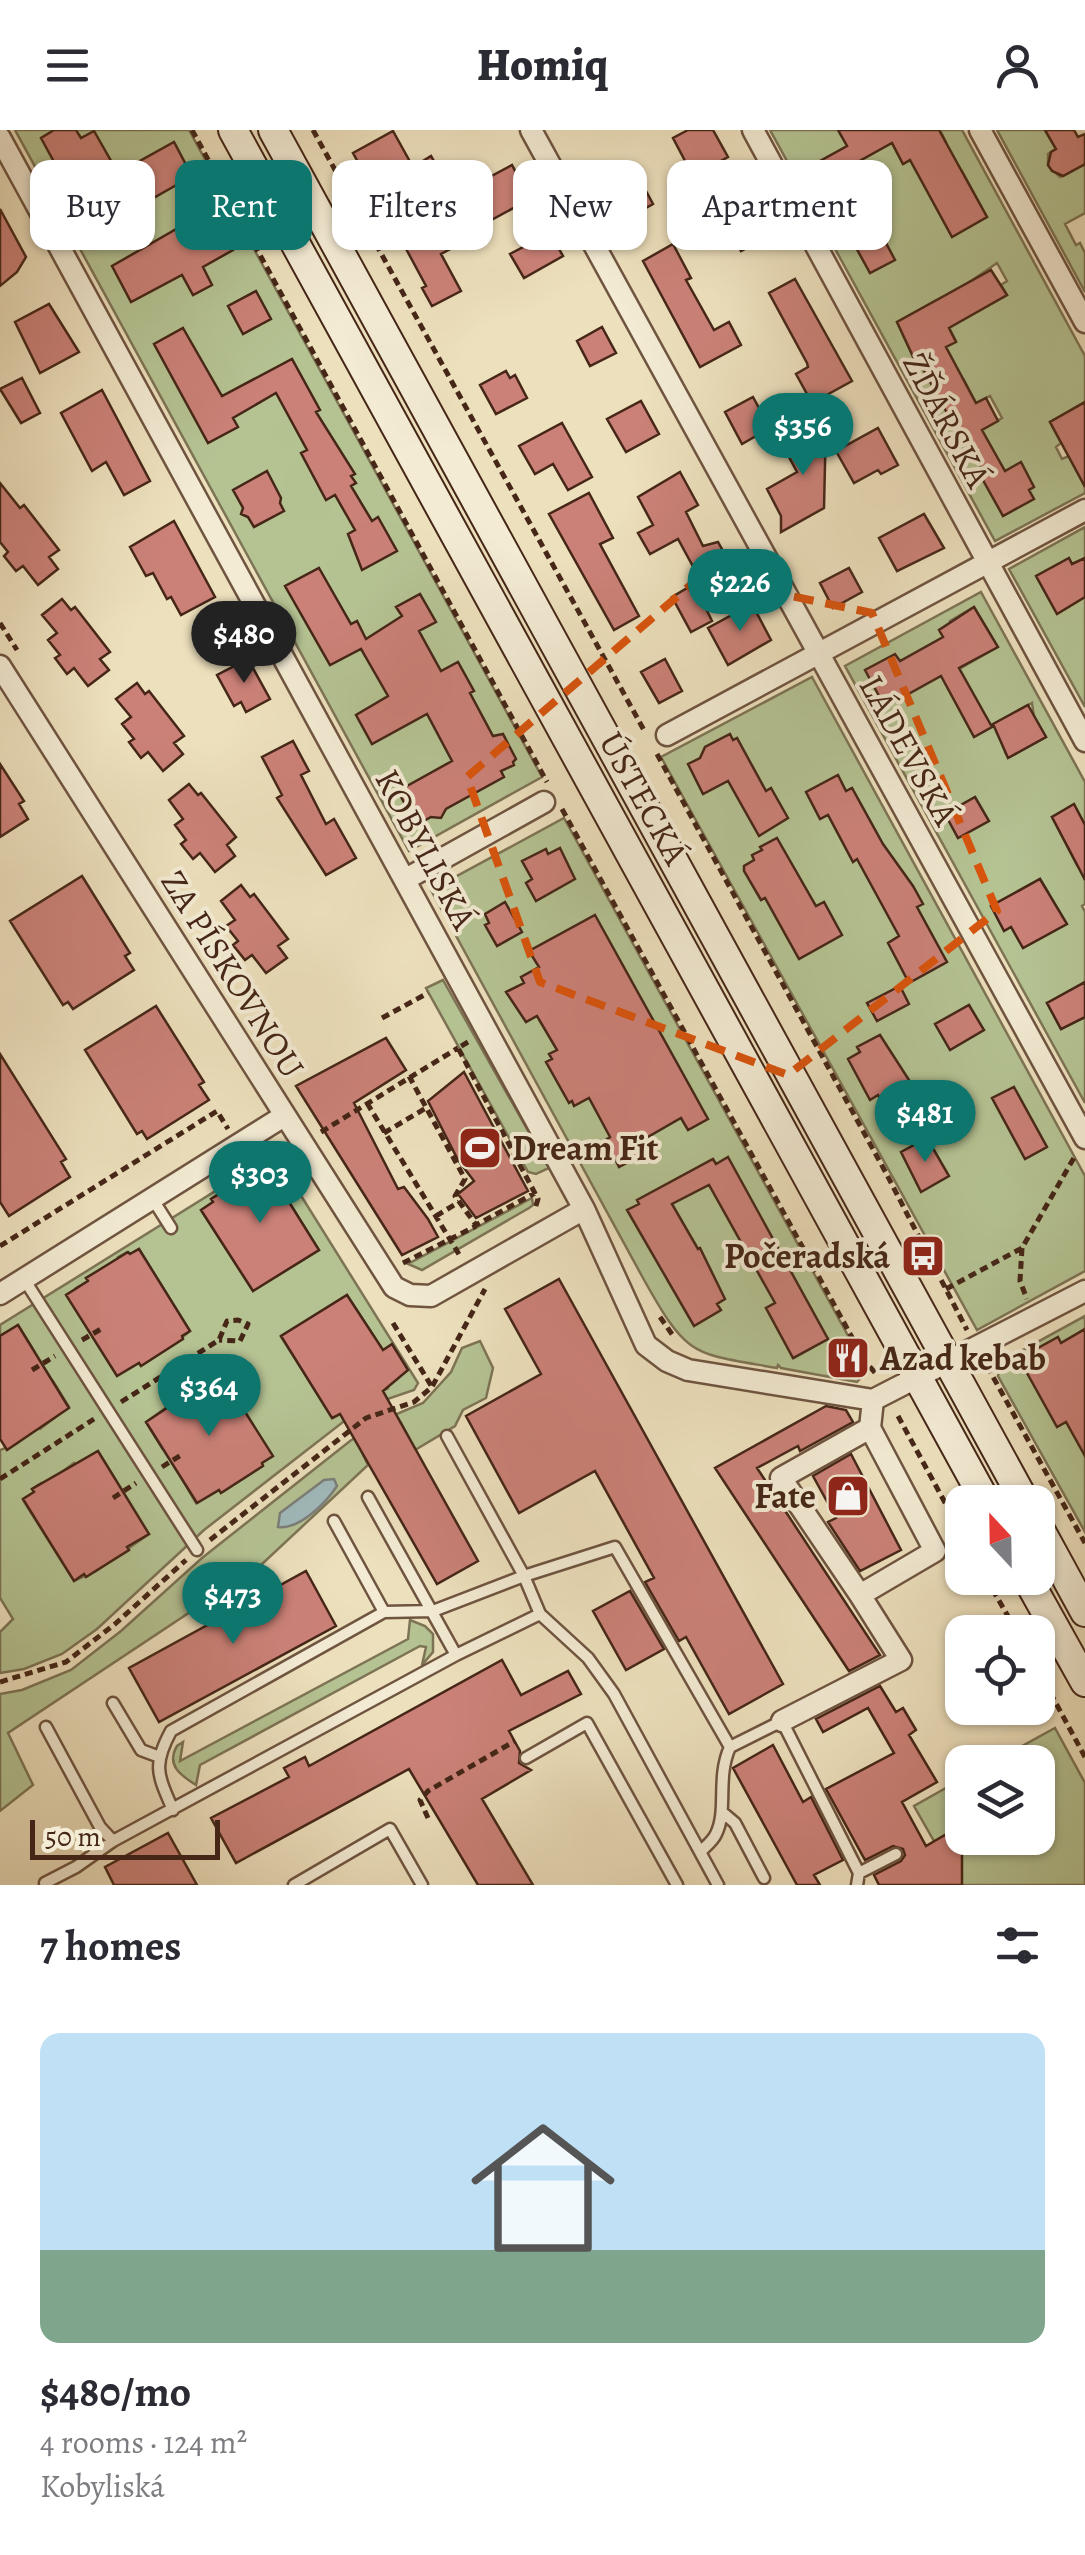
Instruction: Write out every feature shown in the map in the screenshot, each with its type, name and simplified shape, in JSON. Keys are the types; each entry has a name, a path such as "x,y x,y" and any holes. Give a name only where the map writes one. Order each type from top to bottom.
{"main road":[{"name":"ÚSTECKÁ","path":"233,130 977,1485"},
{"name":"ÚSTECKÁ","path":"273,130 1016,1485"},
{"path":"1055,1557 1085,1612"},
{"path":"1036,1595 1085,1682"}],"street":[{"name":"LÁDEVSKÁ","path":"531,130 819,655 1081,1146"},
{"name":"ŽĎÁRSKÁ","path":"754,130 1085,741"},
{"path":"980,130 1085,322"},
{"name":"KOBYLISKÁ","path":"0,138 584,1209 646,1345 667,1361 688,1370 871,1390"},
{"path":"667,735 1085,510"},
{"name":"ZA PÍSKOVNOU","path":"0,666 394,1287 410,1295 431,1296 469,1262 584,1209"},
{"path":"406,878 552,800"},
{"path":"0,1294 284,1116"},
{"path":"860,1594 935,1551 870,1428 871,1390 918,1379 1085,1292"},
{"path":"782,1721 901,1660 781,1478 870,1428"}],"lane":[{"path":"151,1197 171,1228"},
{"path":"24,1279 198,1550"},
{"path":"447,1436 524,1576 540,1614 588,1658 614,1694 718,1885"},
{"path":"368,1497 456,1655"},
{"path":"334,1521 384,1612"},
{"path":"173,1810 162,1786 157,1756 171,1731 384,1612 433,1611 616,1547 730,1747 720,1783 722,1812 716,1836 700,1852"},
{"path":"44,1883 426,1671 540,1614"},
{"path":"113,1703 141,1750 157,1756"},
{"path":"730,1747 782,1721 858,1879 896,1854"},
{"path":"526,1758 587,1723 678,1885"},
{"path":"46,1727 100,1827 113,1842"},
{"path":"722,1812 735,1823 764,1878"},
{"path":"294,1885 390,1829 422,1885"}],"path":[{"path":"192,130 552,800 865,1361 878,1377 871,1390"},
{"path":"313,130 754,930 1085,1543"},
{"path":"382,1018 428,993"},
{"path":"327,1142 320,1132 476,1038"},
{"path":"458,1048 538,1200 535,1209 521,1218"},
{"path":"409,1076 466,1179 455,1196 476,1226"},
{"path":"0,1682 66,1662 198,1550 366,1418 414,1402 432,1387 486,1291 469,1262 460,1256 366,1103"},
{"path":"384,1133 426,1108"},
{"path":"0,1246 217,1111"},
{"path":"1030,1305 1020,1281 1022,1248 1081,1146"},
{"path":"403,1263 535,1193"},
{"path":"435,1216 459,1202"},
{"path":"394,1248 413,1272"},
{"path":"946,1289 1022,1248"},
{"path":"652,1301 680,1346"},
{"path":"0,1479 219,1340 227,1322 238,1320 248,1324 240,1341 219,1340"},
{"path":"394,1323 432,1387"},
{"path":"898,1416 945,1503"},
{"path":"1055,1701 1085,1757"},
{"path":"428,1818 420,1800 428,1791 531,1732 541,1750"}],"highlighted area":[{"path":"700,577 872,613 997,911 788,1075 540,982 467,777"}],"green space":[{"path":"15,130 189,130 205,160 175,160 175,250 254,250 542,777 409,851 81,250 155,250 155,160 31,160"},
{"path":"770,130 838,130 891,141 903,164 946,142 940,130 962,130 1085,356 1085,402 1050,422 1061,443 1056,447 1062,459 1069,456 1085,471 1085,493 995,541 836,250 892,250 892,160 786,160","holes":["962,171 987,217 952,236 927,190","997,263 1007,281 1001,285 1007,295 978,311 964,286","935,301 956,341 916,363 897,322","964,380 976,403 990,396 1002,418 966,438 937,395"]},
{"path":"997,130 1049,130 1046,132 1056,149 1048,154 1048,165 1060,177 1085,164 1085,213 1065,224 1085,253 1085,292"},
{"path":"1085,527 1085,707 1009,569"},
{"path":"981,592 1085,782 1085,825 1074,805 1052,817 1077,865 1085,861 1085,995 1047,1003 1061,1029 1085,1017 1085,1103 845,666","holes":["974,607 997,647 961,668 950,648 950,621","1032,703 1034,717 1046,737 1015,754 1006,754 996,723","1040,879 1048,892 1004,930 991,906"]},
{"path":"812,677 1085,1176 1085,1271 977,1330 661,757"},
{"path":"564,818 863,1363 866,1372 857,1382 727,1359 695,1348 683,1338 658,1305 431,890","holes":["791,1294 828,1339 794,1358 766,1308"]},
{"path":"443,980 549,1168 536,1174 528,1172 426,988"},
{"path":"275,1154 418,1383 414,1390 361,1408 204,1530 97,1629 62,1654 24,1669 0,1673 0,1632 13,1619 0,1598 0,1450 16,1444 69,1407 53,1381 25,1358 34,1351 18,1325 0,1336 0,1325","holes":["277,1162 293,1187 284,1194 319,1250 253,1291 201,1210 212,1199","139,1249 190,1331 173,1345 117,1375 76,1288 88,1281 86,1278 120,1261 118,1257","347,1295 383,1351 392,1345 408,1370 387,1384 388,1388 333,1418 281,1337","221,1375 263,1465 196,1503 181,1477 172,1442 162,1448 146,1422 207,1378 210,1381","74,1463 149,1534 96,1571 74,1581 23,1500 41,1483 44,1486"]},
{"path":"532,1198 529,1208 422,1270 408,1264"},
{"path":"1085,1316 1085,1329 1061,1343 1039,1349 1085,1412 1085,1532 998,1376 1001,1362"},
{"path":"480,1341 493,1368 486,1398 463,1410 455,1426 415,1450 401,1423 359,1446 368,1465 261,1565 8,1733 33,1785 0,1811 0,1694 22,1690 71,1670 202,1558 350,1441 387,1418 423,1403 451,1372 462,1348"},
{"path":"410,1620 433,1634 433,1652 422,1665 426,1647 420,1646 200,1765 196,1785 176,1769 174,1753 183,1742 180,1761 408,1639"},
{"path":"1055,1728 1085,1783 1085,1885 959,1885 914,1806 945,1789 945,1855 1055,1855 1055,1745 1024,1745"}],"water":[{"path":"334,1479 337,1486 311,1514 295,1524 278,1527 280,1513 324,1480"}],"building":[{"path":"54,130 76,130 81,138 94,131 111,160 53,160 41,138"},
{"path":"688,130 713,130 728,157 685,160 673,138"},
{"path":"838,130 939,130 987,217 952,237 910,160 903,164 892,143 861,160 822,160 847,146"},
{"path":"1045,130 1074,130 1078,137 1085,134 1085,164 1063,176 1052,171 1048,165 1051,152 1056,149"},
{"path":"393,131 409,160 357,160 353,153"},
{"path":"174,142 184,160 175,160 175,186 155,197 155,160 141,160"},
{"path":"512,165 513,167 513,208 493,219 493,175"},
{"path":"0,209 26,257 17,272 0,286"},
{"path":"175,230 175,250 233,250 203,267 212,285 193,295 182,275 131,302 112,266 140,250 155,250 155,241"},
{"path":"667,247 676,250 691,278 686,280 714,330 729,322 741,345 700,367 643,261"},
{"path":"407,250 448,250 441,254 461,291 432,306 422,288 426,286"},
{"path":"518,250 560,250 563,256 524,278 510,254"},
{"path":"857,250 890,250 895,260 870,273"},
{"path":"991,270 1007,295 949,328 956,342 946,347 976,403 986,398 998,421 982,430 1005,471 1021,462 1034,487 1029,490 1034,499 1003,516 979,473 983,471 955,420 952,422 919,362 916,363 897,322"},
{"path":"795,279 852,381 812,403 796,374 808,367 807,363 769,293"},
{"path":"256,291 271,319 243,334 228,306"},
{"path":"49,304 79,352 40,373 15,322"},
{"path":"602,327 616,353 590,366 577,341"},
{"path":"183,328 222,396 292,359 320,410 316,412 355,474 351,476 356,483 351,486 372,521 378,517 397,551 362,570 348,534 355,530 335,495 326,500 301,453 307,450 276,393 233,418 238,427 208,443 154,344"},
{"path":"506,371 510,378 515,375 527,398 496,414 480,385"},
{"path":"22,378 40,413 21,423 0,389"},
{"path":"102,390 150,481 124,495 106,462 92,471 61,413"},
{"path":"753,397 770,428 742,444 725,412"},
{"path":"641,401 659,434 626,452 607,419"},
{"path":"1085,402 1085,487 1050,422"},
{"path":"826,421 824,508 781,532 781,516 767,489 797,472 782,444"},
{"path":"562,423 592,477 568,490 553,464 535,474 519,446"},
{"path":"878,428 898,465 854,483 836,451"},
{"path":"267,471 284,511 254,527 241,514 243,508 233,490"},
{"path":"680,472 698,505 686,512 703,546 718,542 729,562 717,573 723,585 708,594 678,539 650,554 638,533 653,525 638,497"},
{"path":"0,483 20,508 24,505 59,550 49,557 58,569 38,585 23,566 16,571 4,556 8,552 0,542"},
{"path":"589,493 613,538 600,544 639,616 614,630 549,514"},
{"path":"924,514 944,548 897,571 879,538"},
{"path":"174,521 215,597 181,615 153,573 146,576 130,547"},
{"path":"1069,558 1072,564 1085,558 1085,597 1057,614 1036,576"},
{"path":"319,568 351,624 357,621 366,639 402,616 396,607 420,594 436,622 419,631 441,671 458,662 493,736 503,734 516,759 514,765 501,771 504,777 446,809 441,818 431,817 416,825 398,791 452,761 427,714 372,744 356,715 388,696 361,649 330,665 285,586"},
{"path":"849,568 862,592 833,608 820,583"},
{"path":"694,584 712,621 691,632 672,597"},
{"path":"62,599 71,610 75,607 110,652 100,659 109,670 88,686 74,668 67,674 55,658 60,655 48,640 57,633 42,615"},
{"path":"752,604 771,640 728,665 708,628"},
{"path":"974,607 998,647 959,668 992,727 974,737 941,676 885,707 865,670 895,654 900,661 943,637 939,630"},
{"path":"248,659 270,699 246,712 241,702 234,706 217,675"},
{"path":"665,659 682,691 659,703 641,672"},
{"path":"137,683 145,694 149,691 184,736 174,743 183,754 163,771 148,752 141,758 129,742 134,739 122,724 131,717 116,699"},
{"path":"1028,705 1046,737 1008,758 993,724"},
{"path":"730,734 733,740 737,738 766,791 771,788 788,818 759,836 728,781 703,794 688,764 700,758 705,747"},
{"path":"293,741 309,771 301,775 326,824 334,819 356,858 326,875 277,798 282,795 262,757"},
{"path":"0,764 24,801 19,804 28,819 0,837"},
{"path":"838,775 846,791 852,788 883,844 913,886 923,904 917,907 947,962 909,983 888,943 899,936 857,859 853,862 828,815 820,819 806,792"},
{"path":"189,784 198,795 201,793 236,837 227,845 235,856 215,872 200,853 193,859 181,844 186,840 175,825 183,819 169,800"},
{"path":"975,797 989,821 958,838 945,814"},
{"path":"1074,804 1085,825 1085,880 1052,817"},
{"path":"777,838 816,906 824,902 842,935 799,959 765,898 761,900 744,871 744,866 754,860 752,855 762,850 760,847"},
{"path":"560,848 575,879 536,901 526,883 532,879 522,861 546,849 548,854"},
{"path":"82,876 130,953 125,956 134,970 73,1009 68,1002 63,1005 10,921"},
{"path":"1040,879 1067,924 1023,948 1011,927 1004,931 991,906"},
{"path":"241,885 250,897 254,894 288,939 278,946 287,958 266,973 252,955 245,960 233,945 238,941 226,926 235,920 221,901"},
{"path":"505,902 522,932 497,946 485,925 489,923 485,914"},
{"path":"595,915 708,1119 688,1130 681,1118 641,1141 647,1152 619,1167 614,1157 595,1147 610,1137 589,1098 574,1106 572,1101 569,1103 546,1062 552,1059 549,1054 557,1050 537,1016 526,1022 506,992 524,983 521,977 539,967 529,951"},
{"path":"1085,982 1085,1017 1061,1029 1047,1003"},
{"path":"900,986 909,1004 877,1021 867,1003"},
{"path":"969,1005 984,1030 950,1050 935,1024"},
{"path":"156,1006 204,1082 199,1085 209,1100 147,1139 142,1131 137,1134 85,1050"},
{"path":"880,1035 918,1094 887,1112 878,1095 870,1100 848,1059 860,1052 857,1047"},
{"path":"386,1038 406,1070 354,1103 398,1189 404,1187 438,1237 402,1255 296,1086"},
{"path":"0,1054 66,1159 61,1162 70,1177 9,1216 0,1202"},
{"path":"464,1072 528,1191 476,1218 458,1194 474,1181 458,1160 428,1101"},
{"path":"1014,1087 1047,1147 1025,1159 992,1098"},
{"path":"927,1138 949,1176 921,1192 901,1152"},
{"path":"728,1157 828,1339 793,1358 766,1308 775,1303 709,1185 672,1204 700,1248 725,1299 717,1304 721,1310 694,1326 627,1210 639,1204 637,1200 713,1159 716,1164"},
{"path":"277,1162 293,1188 284,1194 319,1250 253,1291 201,1210 213,1202 211,1199"},
{"path":"139,1249 190,1331 141,1366 139,1363 117,1376 66,1295 88,1281 86,1278"},
{"path":"559,1279 783,1684 729,1714 686,1637 679,1641 645,1582 654,1578 595,1471 519,1513 466,1416 541,1374 505,1309"},
{"path":"347,1295 383,1350 392,1344 408,1370 383,1391 478,1561 437,1584 340,1414 332,1418 281,1336"},
{"path":"18,1325 69,1408 7,1450 0,1439 0,1336"},
{"path":"1085,1329 1085,1456 1066,1422 1057,1427 1022,1364 1041,1353 1038,1348 1058,1337 1061,1343"},
{"path":"848,1341 862,1365 842,1377 828,1352"},
{"path":"221,1374 273,1456 221,1493 219,1490 197,1503 146,1422 167,1408 165,1405"},
{"path":"826,1406 846,1410 853,1422 800,1451 798,1446 757,1468 880,1655 849,1671 715,1468"},
{"path":"98,1451 149,1534 74,1581 23,1499 34,1492 32,1489"},
{"name":"Fate","path":"851,1454 901,1550 860,1571 828,1522 836,1518 813,1476"},
{"path":"306,1571 336,1626 159,1722 129,1668"},
{"path":"630,1591 664,1649 626,1670 593,1611"},
{"path":"502,1660 521,1695 568,1671 581,1694 509,1731 520,1751 519,1763 531,1770 482,1799 533,1885 478,1885 409,1769 236,1863 211,1818 289,1777 284,1768 305,1757 309,1766"},
{"path":"880,1686 896,1712 903,1708 916,1730 909,1735 937,1782 902,1802 926,1846 945,1835 945,1855 962,1855 962,1885 879,1885 874,1875 901,1861 903,1849 893,1846 865,1860 826,1789 894,1753 868,1708 823,1732 816,1719"},
{"path":"773,1745 803,1802 811,1797 843,1860 814,1875 820,1885 797,1885 733,1768"},
{"path":"168,1833 197,1885 114,1885 105,1867"}],"place":[{"name":"Dream Fit","path":"480,1148"},
{"name":"Počeradská","path":"923,1256"},
{"name":"Azad kebab","path":"848,1358"},
{"name":"Fate","path":"848,1496"}]}
